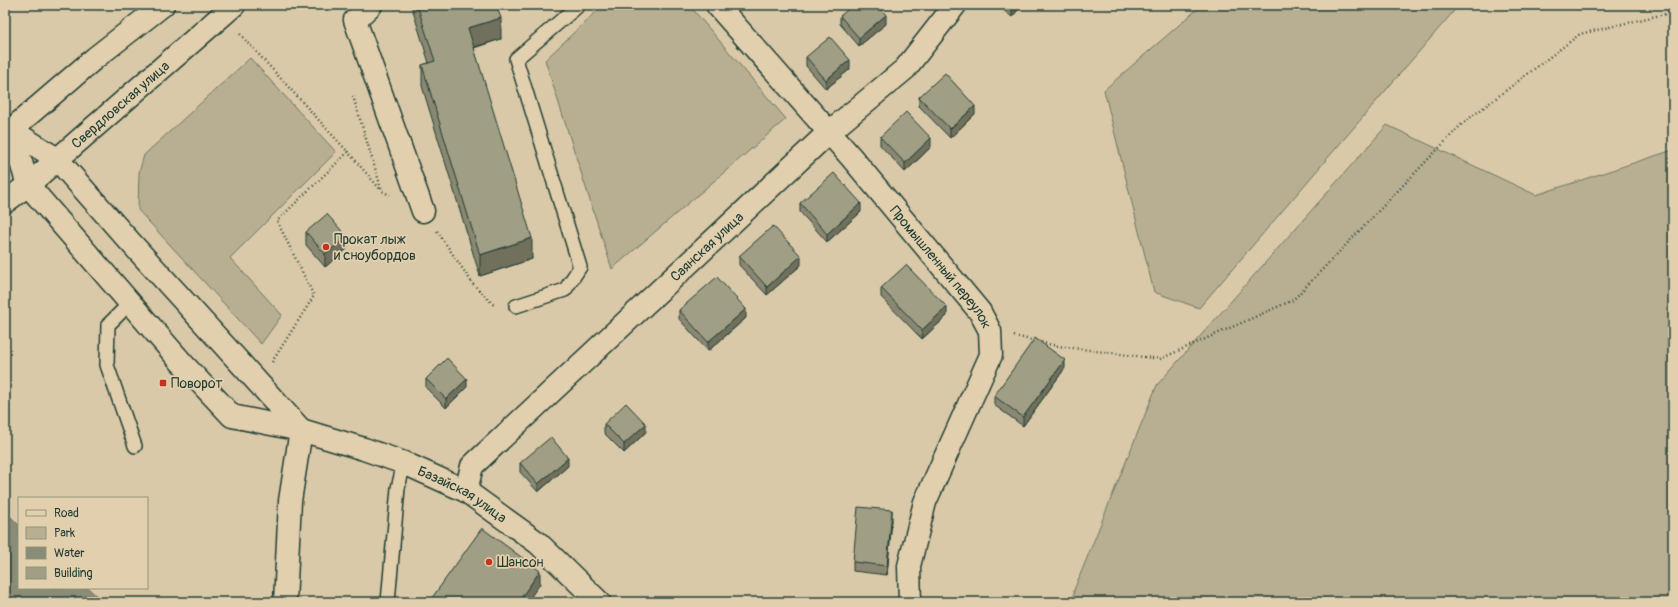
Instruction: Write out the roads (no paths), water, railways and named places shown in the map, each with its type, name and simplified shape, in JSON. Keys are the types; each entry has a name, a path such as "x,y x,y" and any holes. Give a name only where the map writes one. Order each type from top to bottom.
{"main road":[{"path":"8,132 99,55 163,5"},
{"name":"Свердловская улица","path":"5,202 28,185 234,5"},
{"path":"371,5 355,20 424,211"},
{"name":"Промышленный переулок","path":"717,5 828,133 851,157 980,312 990,331 991,355 925,502 910,566 910,602"},
{"name":"Саянская улица","path":"466,490 472,466 828,133 905,69 955,5"},
{"path":"8,132 58,159 123,234 301,430 290,501 285,602"},
{"path":"8,132 28,185"},
{"name":"Базайская улица","path":"28,185 182,363 232,416 301,430 404,463 466,490 538,543 599,602"}],"lane":[{"path":"516,306 565,290 580,267 516,59 579,5"},
{"path":"130,303 108,325 108,365 135,446"},
{"path":"388,602 398,488 404,463"}],"water":[{"path":"5,511 18,524 18,589 89,589 103,602 9,602 5,598"}],"place":[{"name":"Прокат лыж и сноубордов","path":"326,247"},
{"name":"Поворот","path":"163,383"},
{"name":"Шансон","path":"489,562"}]}
